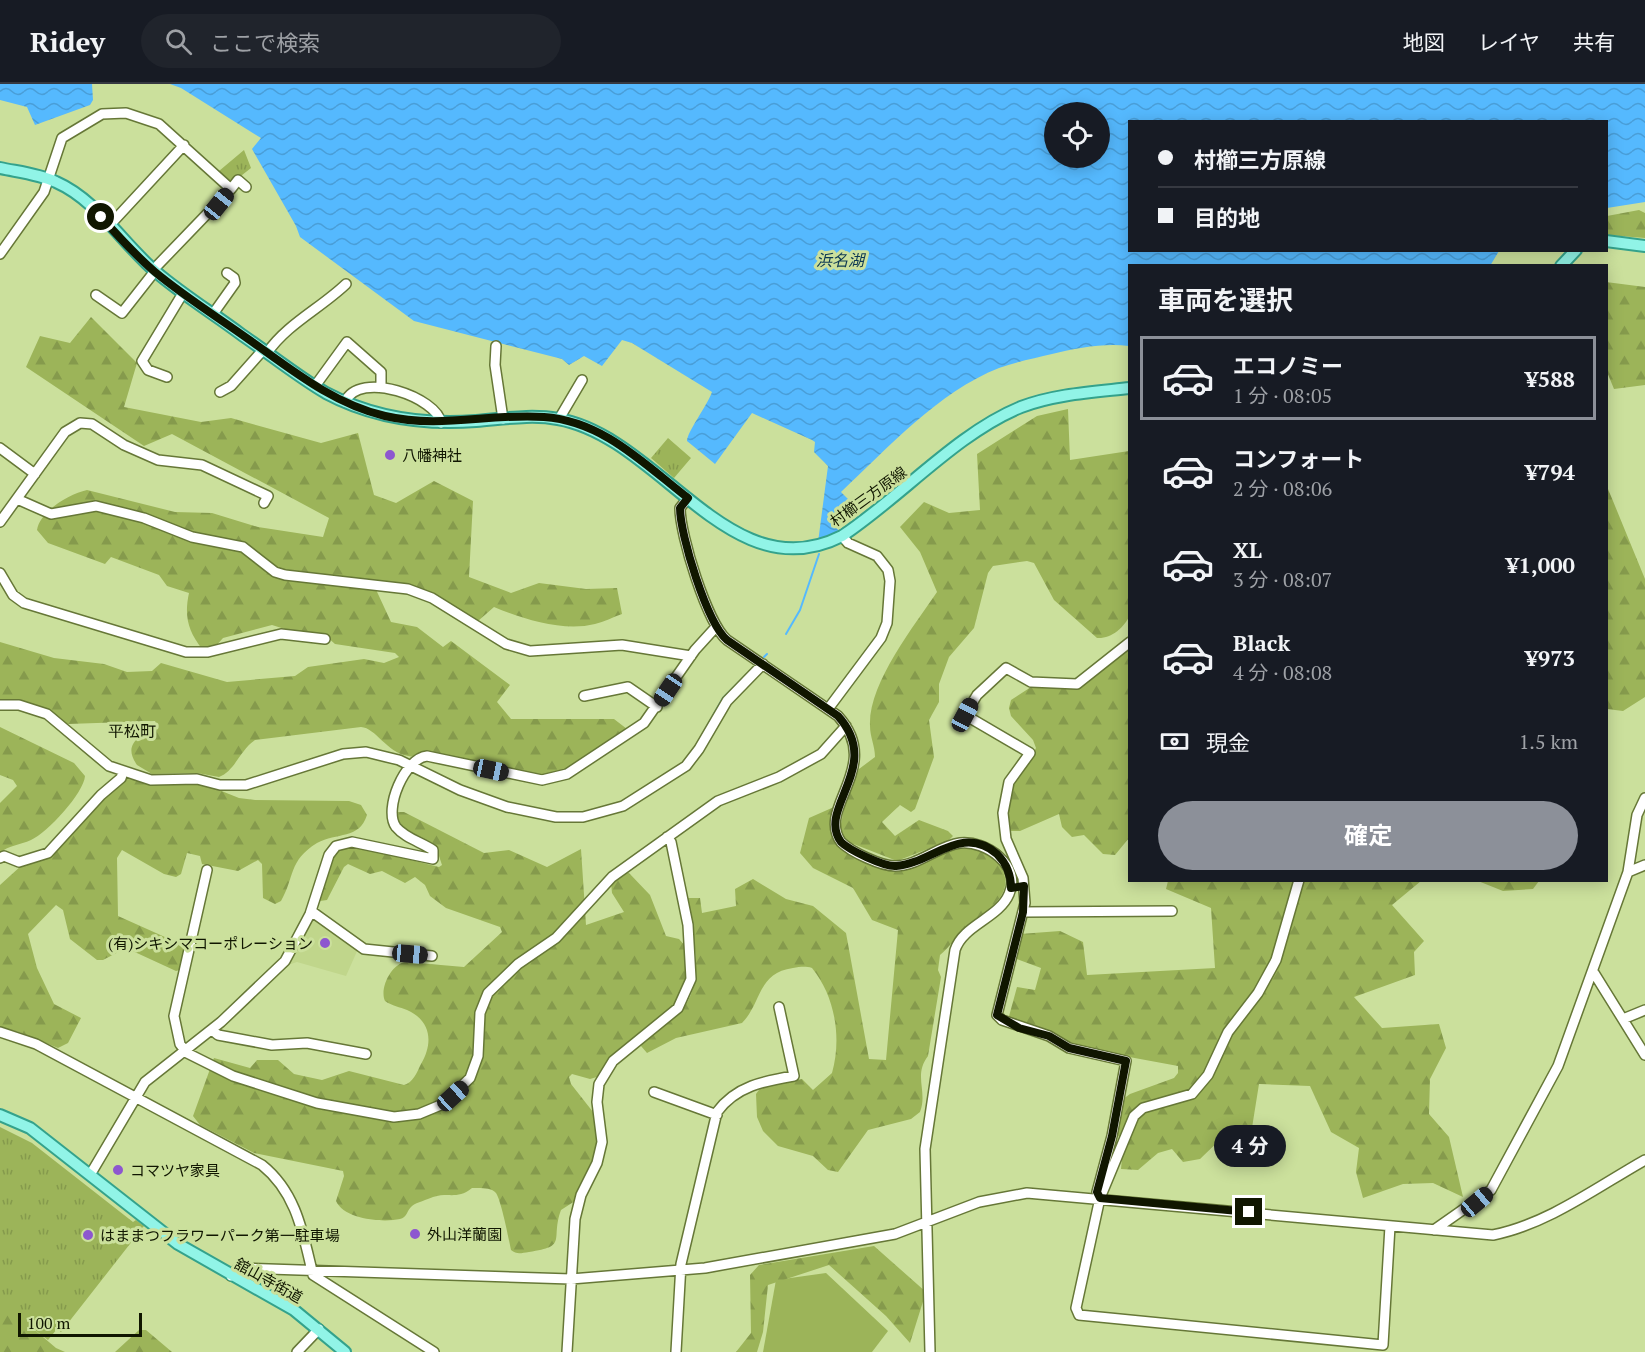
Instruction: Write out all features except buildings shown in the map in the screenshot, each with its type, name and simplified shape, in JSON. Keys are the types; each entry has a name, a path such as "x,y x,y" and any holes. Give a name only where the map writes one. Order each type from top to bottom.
{"main road":[{"name":"村櫛三方原線","path":"0,170 49,179 76,193 154,271 315,386 345,402 384,415 441,423 531,416 580,424 615,441 647,463 725,526 749,540 779,547 820,544 842,536 998,418 1023,406 1055,398 1128,388"},
{"path":"1608,241 1645,246"},
{"path":"1563,264 1574,252"},
{"name":"舘山寺街道","path":"0,1115 30,1128 177,1244 289,1307 320,1329 345,1352"}],"street":[{"path":"0,254 41,196 62,138 102,114 118,111 152,119 231,189"},
{"path":"109,226 184,145"},
{"path":"96,295 122,314 154,271 238,180 246,187"},
{"path":"213,314 235,283 234,278 227,273"},
{"path":"220,392 231,386 298,321 324,304 346,284"},
{"path":"167,376 148,370 142,361 183,293"},
{"path":"315,386 347,342 381,372 381,386"},
{"path":"496,346 495,365 503,418"},
{"path":"559,419 582,380"},
{"path":"345,402 351,393 381,386 396,389 437,414 441,423"},
{"path":"0,522 69,428 86,422 124,445 158,460 208,467 268,496 264,503"},
{"path":"0,448 35,474"},
{"path":"688,498 680,508 683,538 716,628 727,640 828,709 846,726 853,740 855,759 835,825 841,842 885,864 898,866 957,843 981,845 1001,859 1009,874 1011,888 1005,900 962,938 955,950 926,1136 930,1352"},
{"path":"16,499 51,514 96,506 144,518 192,537 243,547 275,572 285,575 408,589 432,598 518,648 543,652 622,645 691,656"},
{"path":"828,709 881,638 887,623 890,581 888,570 877,556 848,543 842,536"},
{"path":"0,573 13,595 24,603 186,652 208,652 281,634 325,639"},
{"path":"90,1175 135,1097 151,1075 212,1030 285,961 311,911 329,855 340,843 352,842 427,860 434,856 433,850 400,831 391,814 392,801 411,766 419,758 426,756 533,779 550,779 567,774 639,727 657,707 691,656 716,628"},
{"path":"1100,1198 1097,1192 1112,1136 1126,1061 1069,1048 1049,1036 1019,1028 997,1015 1023,912 1024,886 1020,869 1006,839 1003,813 1009,782 1030,753 965,715 977,695 1006,668 1031,682 1077,684 1128,643"},
{"path":"0,705 20,705 52,717 102,762 123,772 151,780 197,779 237,786 354,752 377,753 476,796 523,811 570,818 610,811 635,799 686,766 699,749 727,700 763,664"},
{"path":"584,696 628,687 657,707"},
{"path":"207,870 174,1016 177,1035 184,1050 233,1076 317,1103 394,1117 432,1110 453,1096 470,1078 478,1056 480,1013 488,993 495,984 526,958 556,938 612,877 718,801 779,777 821,753 846,726"},
{"path":"0,858 4,856 19,862 48,853 101,795 121,778 123,772"},
{"path":"1434,1230 1491,1190 1558,1066 1594,973 1628,872 1637,815 1645,798"},
{"path":"567,1352 577,1207 601,1153 602,1142 597,1102 599,1084 614,1061 678,1008 691,980 688,925 671,842 667,837"},
{"path":"1628,872 1645,865"},
{"path":"1298,882 1276,960 1258,993 1228,1032 1208,1075 1192,1094 1143,1108 1134,1116 1100,1198 1076,1308 1079,1315 1383,1345 1390,1226"},
{"path":"1011,888 1024,886"},
{"path":"311,911 364,949 432,956"},
{"path":"1023,912 1172,911"},
{"path":"1594,973 1645,1055"},
{"path":"676,1352 680,1270 717,1115 729,1099 752,1084 794,1076 779,1007"},
{"path":"1623,1019 1645,1010"},
{"path":"212,1030 218,1035 264,1044 307,1043 366,1054"},
{"path":"0,1032 36,1044 241,1152 271,1173 292,1202 313,1275 434,1352"},
{"path":"654,1092 717,1115"},
{"path":"231,1276 238,1268 571,1279 714,1267 886,1236 979,1202 1011,1195 1043,1194 1100,1198 1493,1235 1512,1231 1547,1215 1645,1160"},
{"path":"297,1352 320,1329"}],"shaded area":[{"path":"313,915 358,949 346,976 297,962 288,965"}],"green space":[{"path":"244,150 251,168 232,183 219,171"},
{"path":"1639,210 1645,213 1645,238 1608,235 1608,216"},
{"path":"1608,282 1645,287 1645,385 1614,389 1608,374"},
{"path":"91,317 137,363 124,407 201,422 231,418 321,443 358,433 374,495 396,503 434,481 473,501 469,577 511,593 539,583 586,589 617,588 622,614 595,624 570,626 530,620 494,607 478,621 409,586 372,581 391,622 417,627 443,647 451,641 510,685 497,702 511,719 614,719 627,729 583,760 547,774 534,774 426,752 412,756 400,754 372,731 361,727 255,740 229,770 219,777 197,773 152,774 137,765 131,751 139,737 157,726 155,721 68,724 20,702 0,699 0,642 54,658 104,664 127,672 152,671 161,663 227,682 295,676 308,667 364,659 384,663 399,657 395,653 335,644 327,637 291,631 272,625 223,638 215,647 202,649 188,623 189,593 167,586 159,575 111,557 105,564 48,543 37,530 44,516 64,499 87,490 175,512 212,513 258,527 323,537 329,518 172,434 144,446 26,367 40,336 70,343"},
{"path":"1068,409 1070,460 1128,451 1128,618 1116,632 1107,637 1097,638 1054,600 1034,563 1027,561 993,566 988,573 974,628 949,657 939,684 939,702 929,720 934,757 915,809 911,812 900,805 882,822 895,836 919,820 948,831 953,836 948,841 897,861 851,843 844,839 840,829 845,804 859,769 875,757 870,726 876,692 894,656 937,592 920,552 900,527 924,502 949,513 980,510 977,454 1037,416"},
{"path":"668,438 691,458 674,478 651,458"},
{"path":"1608,489 1645,579 1645,697 1623,711 1608,709"},
{"path":"1128,647 1128,839 1115,855 1103,854 1084,835 1072,837 1062,827 1059,814 1020,831 1011,831 1007,827 1010,792 1036,748 1033,740 1011,716 1009,708 1011,700 1031,687 1082,686"},
{"path":"0,727 74,763 85,776 72,802 46,829 31,840 0,853 0,803 17,786 13,780 0,775"},
{"path":"127,779 204,784 239,798 255,800 349,801 361,805 367,815 359,828 353,832 317,843 301,856 281,901 275,904 263,898 262,864 258,860 238,871 202,864 200,856 187,853 181,874 176,877 164,874 122,850 117,858 118,916 185,946 180,970 176,971 126,948 103,960 97,960 70,939 63,910 56,905 28,934 37,968 54,1004 81,1018 68,1043 58,1048 0,1027 0,885 22,865 50,856 104,797"},
{"path":"834,807 830,830 837,846 862,862 885,870 900,871 955,849 974,848 986,853 997,862 1004,873 1005,883 1003,893 997,902 961,932 940,955 938,970 941,977 928,1056 922,1070 923,1097 920,1112 911,1119 868,1130 838,1172 828,1170 813,1156 778,1146 763,1131 757,1117 756,1094 761,1087 802,1079 813,1090 832,1073 836,1046 834,1018 826,991 812,968 793,968 773,976 766,982 742,1023 676,1038 647,1053 641,1046 649,1036 680,1012 693,987 696,957 686,898 700,898 702,913 736,906 735,889 753,879 786,899 813,906 846,933 869,1059 886,1060 898,930 872,920 853,888 813,868 800,853 809,818"},
{"path":"397,812 404,812 484,853 509,850 547,867 581,849 586,925 624,912 612,893 611,883 625,872 629,873 650,895 666,936 679,939 687,948 687,979 675,1005 611,1059 597,1077 590,1079 572,1074 569,1077 571,1084 593,1112 599,1142 594,1161 575,1201 561,1210 554,1244 541,1250 515,1253 511,1250 505,1220 494,1191 472,1188 458,1195 433,1197 414,1205 400,1219 374,1220 355,1216 340,1207 336,1201 344,1176 343,1171 254,1153 200,1125 193,1116 214,1058 250,1068 257,1060 278,1060 294,1074 322,1080 349,1071 404,1085 414,1077 425,1056 428,1034 426,1027 415,1015 385,1001 384,990 388,977 396,967 406,962 464,967 502,932 500,927 446,908 430,896 425,885 415,877 405,883 382,871 370,874 348,864 344,867 327,900 320,901 332,856 337,848 351,845 439,867 442,865 436,847 408,832 397,819"},
{"path":"1168,882 1420,882 1392,905 1424,941 1414,952 1415,975 1354,997 1382,1028 1439,1024 1446,1048 1430,1079 1429,1114 1449,1137 1463,1197 1433,1183 1403,1184 1363,1198 1356,1172 1359,1148 1331,1132 1310,1086 1259,1084 1251,1134 1227,1133 1200,1159 1183,1162 1172,1149 1158,1153 1138,1170 1121,1169 1123,1146 1116,1131 1123,1099 1130,1094 1174,1078 1178,1073 1178,1066 1075,1047 1008,1020 1017,987 1035,990 1041,968 1014,958 1020,934 1060,931 1083,942 1087,975 1215,968 1211,908 1166,889"},
{"path":"1480,882 1538,882 1533,889 1503,891"},
{"name":"はままつフラワーパーク第一駐車場","path":"0,1127 32,1143 133,1222 136,1220 144,1226 61,1332 57,1329 48,1340 16,1316 0,1314"},
{"path":"0,1244 23,1320 56,1348 65,1352 0,1352"},
{"path":"874,1246 926,1292 910,1343 886,1316 829,1265 768,1285 763,1332 757,1352 736,1352 751,1333 750,1275 759,1265"},
{"path":"826,1273 888,1331 872,1352 763,1352 776,1280"},
{"path":"139,1330 146,1330 172,1352 115,1352"}],"water":[{"path":"0,84 92,84 93,100 90,105 35,125 27,107 0,100"},
{"name":"浜名湖","path":"170,84 1645,84 1645,202 1608,208 1608,120 1128,120 1128,252 1498,252 1491,264 1128,264 1128,346 1090,347 1019,362 999,368 955,391 915,422 841,492 848,499 832,548 817,550 828,466 814,452 815,442 752,413 715,464 687,441 712,392 632,343 622,340 602,366 584,356 569,365 562,359 414,321 300,237 252,149 261,138 181,88"}],"waterway":[{"path":"786,634 800,610 819,554"},
{"path":"764,657 767,654"},
{"path":"701,737 723,698 756,665"},
{"path":"343,750 366,748 399,756"},
{"path":"320,757 335,752"},
{"path":"178,775 208,777"}],"place":[{"name":"八幡神社","path":"390,455"},
{"name":"(有)シキシマコーポレーション","path":"325,943"},
{"name":"コマツヤ家具","path":"118,1170"},
{"name":"外山洋蘭園","path":"415,1234"},
{"name":"はままつフラワーパーク第一駐車場","path":"88,1235"}],"district":[{"name":"平松町","path":"132,731"}],"route":[{"path":"101,217 134,253 173,286 305,380 343,401 384,415 426,422 531,416 556,418 580,424 615,441 657,471 688,498 680,508 683,538 716,628 727,640 838,716 849,731 855,749 855,759 835,825 836,834 841,842 848,848 891,866 904,865 957,843 974,843 989,849 1001,859 1009,874 1011,888 1024,886 1025,903 996,1011 997,1015 1019,1028 1049,1036 1074,1050 1122,1058 1126,1061 1112,1136 1097,1192 1100,1198 1249,1212"}]}
